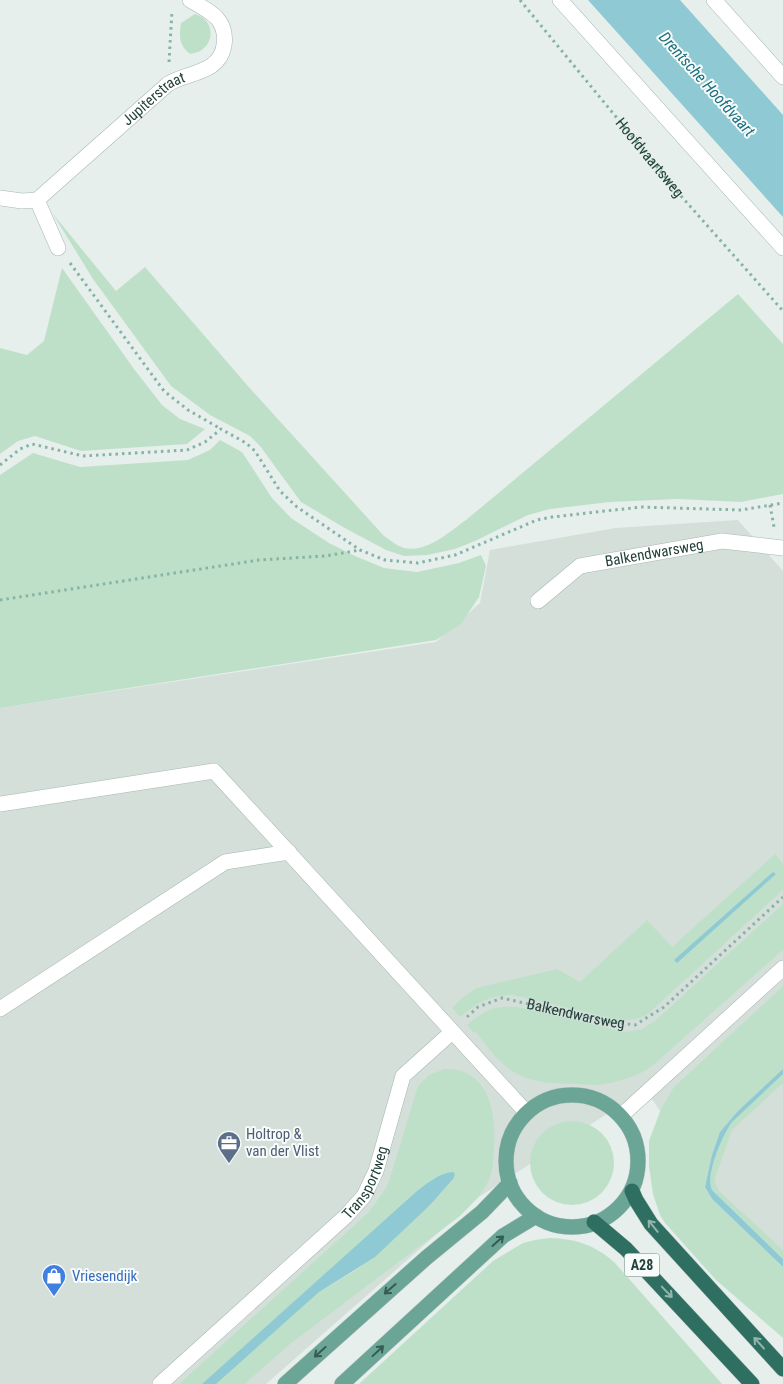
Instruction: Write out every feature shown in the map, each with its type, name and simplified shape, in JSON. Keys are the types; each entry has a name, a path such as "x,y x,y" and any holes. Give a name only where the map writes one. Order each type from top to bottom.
{"highway":[{"name":"A28","path":"632,1191 651,1224 783,1369"},
{"name":"A28","path":"594,1222 626,1248 752,1384"}],"main road":[{"path":"563,1095 584,1096 603,1103 622,1115 632,1133 637,1154 636,1172 632,1191 624,1203 609,1216 582,1226 564,1226 546,1222 536,1216 520,1200 510,1183 506,1161 509,1144 526,1112 542,1101 563,1095"},
{"path":"285,1384 426,1258 482,1212 510,1183"},
{"path":"342,1384 503,1236 536,1216"}],"street":[{"name":"Jupiterstraat","path":"37,200 168,84 211,66 221,56 225,46 224,32 218,19 206,8 190,0"},
{"path":"560,0 783,248"},
{"path":"714,0 783,77"},
{"path":"0,198 22,201 37,200 58,248"},
{"name":"Balkendwarsweg","path":"538,601 580,566 722,541 783,548"},
{"path":"0,804 214,771 413,986 452,1032 483,1063 526,1112"},
{"path":"0,1009 225,862 289,852"},
{"path":"622,1115 783,968"},
{"name":"Transportweg","path":"160,1384 346,1216 364,1196 376,1171 404,1076 452,1032"}],"path":[{"name":"Hoofdvaartsweg","path":"520,0 681,196 783,311"},
{"path":"168,84 172,7"},
{"path":"58,248 164,391 188,410 246,442 255,450 280,491 297,507 360,550 385,560 418,563 455,555 538,520 552,517 641,506 741,510 783,503"},
{"path":"0,465 20,449 32,444 83,456 187,450 205,442 221,429"},
{"path":"0,600 259,560 325,556 360,550"},
{"name":"Balkendwarsweg","path":"452,1032 478,1007 502,998 605,1021 635,1025 664,1007 783,897"}],"shaded area":[{"path":"738,520 783,571 783,1252 714,1190 645,1089 479,1197 266,1384 0,1384 0,708 436,642 480,603 490,550 616,528"}],"green space":[{"path":"195,14 207,22 210,35 209,42 205,47 199,52 190,54 182,44 180,28 181,23"},
{"path":"53,214 116,291 145,267 247,385 384,536 401,547 413,549 429,545 466,520 738,294 783,344 783,494 741,502 677,499 610,502 550,509 528,515 455,549 427,555 404,556 386,550 301,502 260,446 250,436 210,415 171,386 93,279"},
{"path":"62,268 162,405 180,419 205,429 187,444 81,451 35,436 18,441 0,454 0,348 27,355 44,341"},
{"path":"220,440 242,452 272,498 291,518 329,543 355,556 384,568 417,572 459,563 481,555 486,566 479,597 461,624 436,640 0,708 0,475 33,453 80,467 188,460 210,450"},
{"path":"775,854 783,863 783,890 644,1016 634,1020 619,1020 513,995 498,996 485,1000 460,1017 452,1008 476,988 557,969 580,982 647,920 672,947"},
{"path":"783,904 783,950 651,1067 634,1076 616,1082 597,1085 548,1082 526,1078 512,1071 500,1061 476,1032 474,1033 467,1025 490,1010 502,1007 518,1007 625,1032 642,1029 656,1020"},
{"path":"783,986 783,1069 738,1111 720,1132 712,1155 705,1187 712,1199 783,1267 783,1338 716,1280 665,1223 660,1215 653,1194 649,1166 649,1141 661,1109 674,1087"},
{"path":"444,1069 459,1070 472,1076 481,1085 492,1109 495,1137 491,1174 477,1198 460,1216 290,1344 245,1384 216,1384 306,1302 358,1269 430,1205 453,1179 446,1173 417,1191 202,1384 179,1384 369,1212 389,1181 418,1086 429,1075"},
{"path":"783,1074 783,1083 732,1130 715,1178 719,1191 783,1250 783,1259 713,1191 710,1177 719,1146 732,1122"},
{"path":"564,1121 580,1121 596,1128 607,1139 614,1155 611,1179 602,1193 596,1198 580,1205 564,1205 548,1198 537,1187 530,1171 530,1155 537,1139 548,1128"},
{"path":"550,1238 585,1244 608,1257 722,1384 359,1384 493,1261 523,1243"}],"water":[{"name":"Drentsche Hoofdvaart","path":"588,0 680,0 783,115 783,217"},
{"path":"773,872 776,874 677,963 674,960"},
{"path":"783,1069 783,1074 732,1122 719,1146 710,1177 713,1191 783,1259 783,1267 712,1199 705,1187 712,1155 720,1132 738,1111"},
{"path":"453,1172 455,1174 453,1179 430,1205 375,1257 319,1292 216,1384 202,1384 417,1191 438,1176"}],"place":[{"name":"Holtrop & van der Vlist","path":"229,1164"},
{"name":"Vriesendijk","path":"54,1297"}]}
